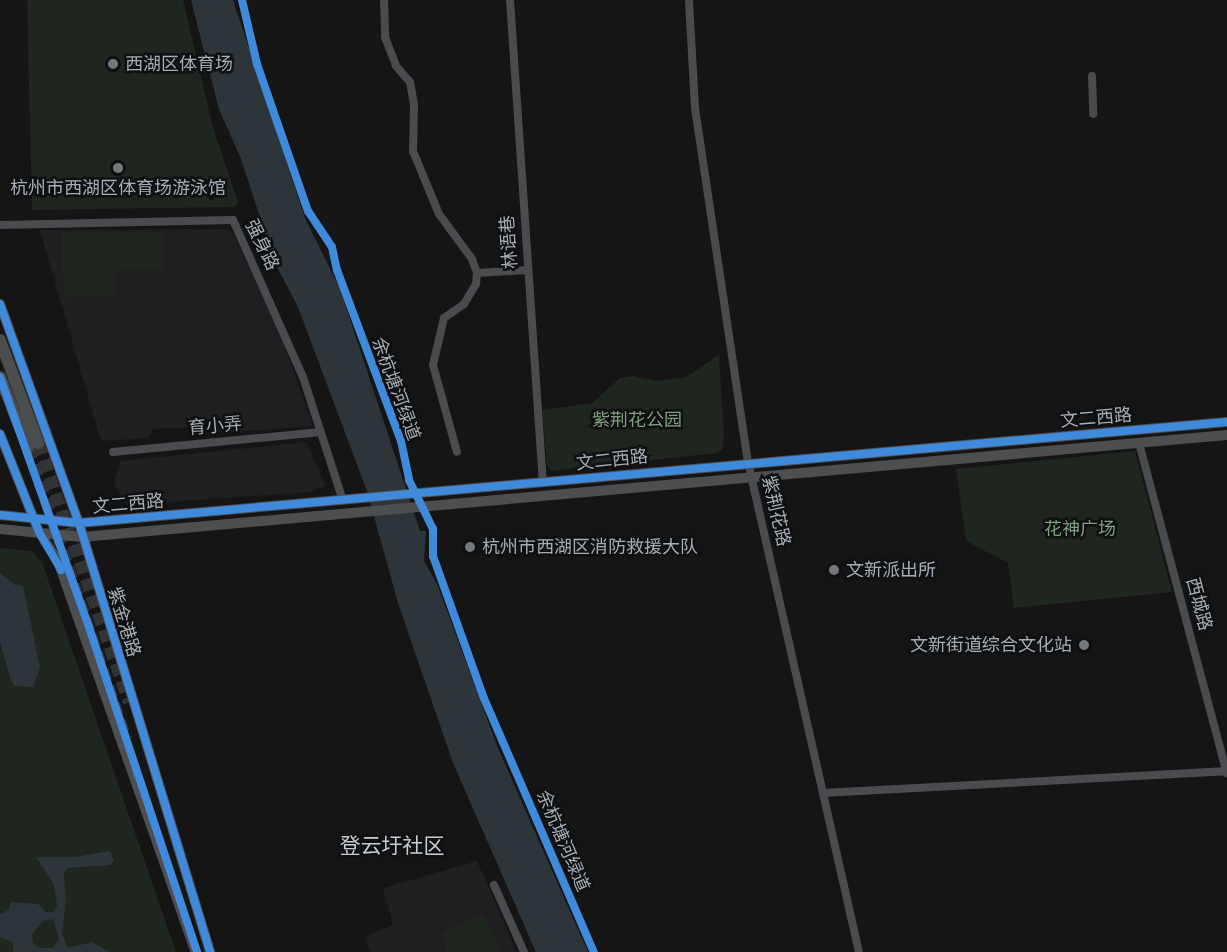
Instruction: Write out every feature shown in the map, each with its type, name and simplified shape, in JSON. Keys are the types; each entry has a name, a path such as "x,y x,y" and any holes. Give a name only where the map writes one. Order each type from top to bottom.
{"highway":[{"path":"0,340 33,445 0,377"}],"main road":[{"name":"紫金港路","path":"0,304 79,523 210,952"},
{"name":"文二西路","path":"0,515 79,523 424,495 748,462 1227,422"},
{"path":"0,434 33,519 58,561 196,952"},
{"name":"文二西路","path":"0,529 82,537 1227,435"}],"street":[{"path":"384,0 385,37 396,66 410,82 414,105 413,151 439,214 472,259 477,273 476,284 464,304 444,318 433,365 457,452"},
{"name":"林语巷","path":"510,0 543,482"},
{"name":"紫荆花路","path":"688,0 695,108 748,462 859,952"},
{"path":"1092,76 1093,114"},
{"name":"强身路","path":"0,225 234,220 289,341 343,501"},
{"path":"477,273 528,270"},
{"name":"育小弄","path":"113,452 319,432"},
{"name":"西城路","path":"1139,443 1227,772"},
{"path":"823,793 1227,772"},
{"path":"494,885 524,952"}],"shaded area":[{"path":"191,0 233,0 305,218 340,289 420,531 426,531 424,561 437,584 498,748 588,952 536,952 453,763 398,603 367,491 298,307 275,263 241,159 219,109"},
{"path":"222,229 232,231 279,330 313,426 220,433 212,426 153,429 148,438 101,441 40,230"},
{"path":"307,442 325,486 309,492 127,505 114,484 120,461"},
{"path":"0,573 15,585 23,586 40,667 33,687 14,686 9,675 0,641"},
{"path":"110,851 114,861 110,865 68,868 64,873 66,899 62,934 68,948 92,942 110,952 13,952 13,942 0,937 0,914 9,910 11,902 38,904 46,912 54,912 57,906 54,884 36,857 76,857","holes":["53,919 59,939 53,948 40,948 33,943 32,934 43,921"]},
{"path":"477,861 517,952 370,952 364,937 393,925 383,888"}],"green space":[{"name":"西湖区体育场","path":"27,0 183,0 213,128 238,202 235,207 32,210"},
{"path":"61,232 164,232 164,270 116,270 116,296 64,297"},
{"name":"紫荆花公园","path":"719,355 724,435 722,450 717,453 551,471 547,465 542,410 592,403 620,378 633,376 656,381 686,377"},
{"name":"花神广场","path":"1135,451 1172,592 1014,608 1008,563 966,541 956,469"},
{"path":"0,548 32,551 42,562 176,952 0,952"},
{"path":"484,914 501,952 447,952 440,932"}],"tunnel":[{"path":"38,443 129,703"},
{"path":"28,448 126,739"}],"cycle path":[{"name":"余杭塘河绿道","path":"242,0 257,64 308,211 332,247 337,270 401,441 409,480 433,529 433,556 483,696 594,952"},
{"path":"0,304 79,523 210,952"},
{"path":"0,377 88,624 197,952"},
{"path":"0,515 79,523 1227,422"},
{"path":"0,434 39,532 61,570"}],"place":[{"name":"西湖区体育场","path":"113,64"},
{"name":"杭州市西湖区体育场游泳馆","path":"118,168"},
{"name":"杭州市西湖区消防救援大队","path":"470,547"},
{"name":"文新派出所","path":"834,570"},
{"name":"文新街道综合文化站","path":"1084,645"}],"district":[{"name":"登云圩社区","path":"392,845"}]}
